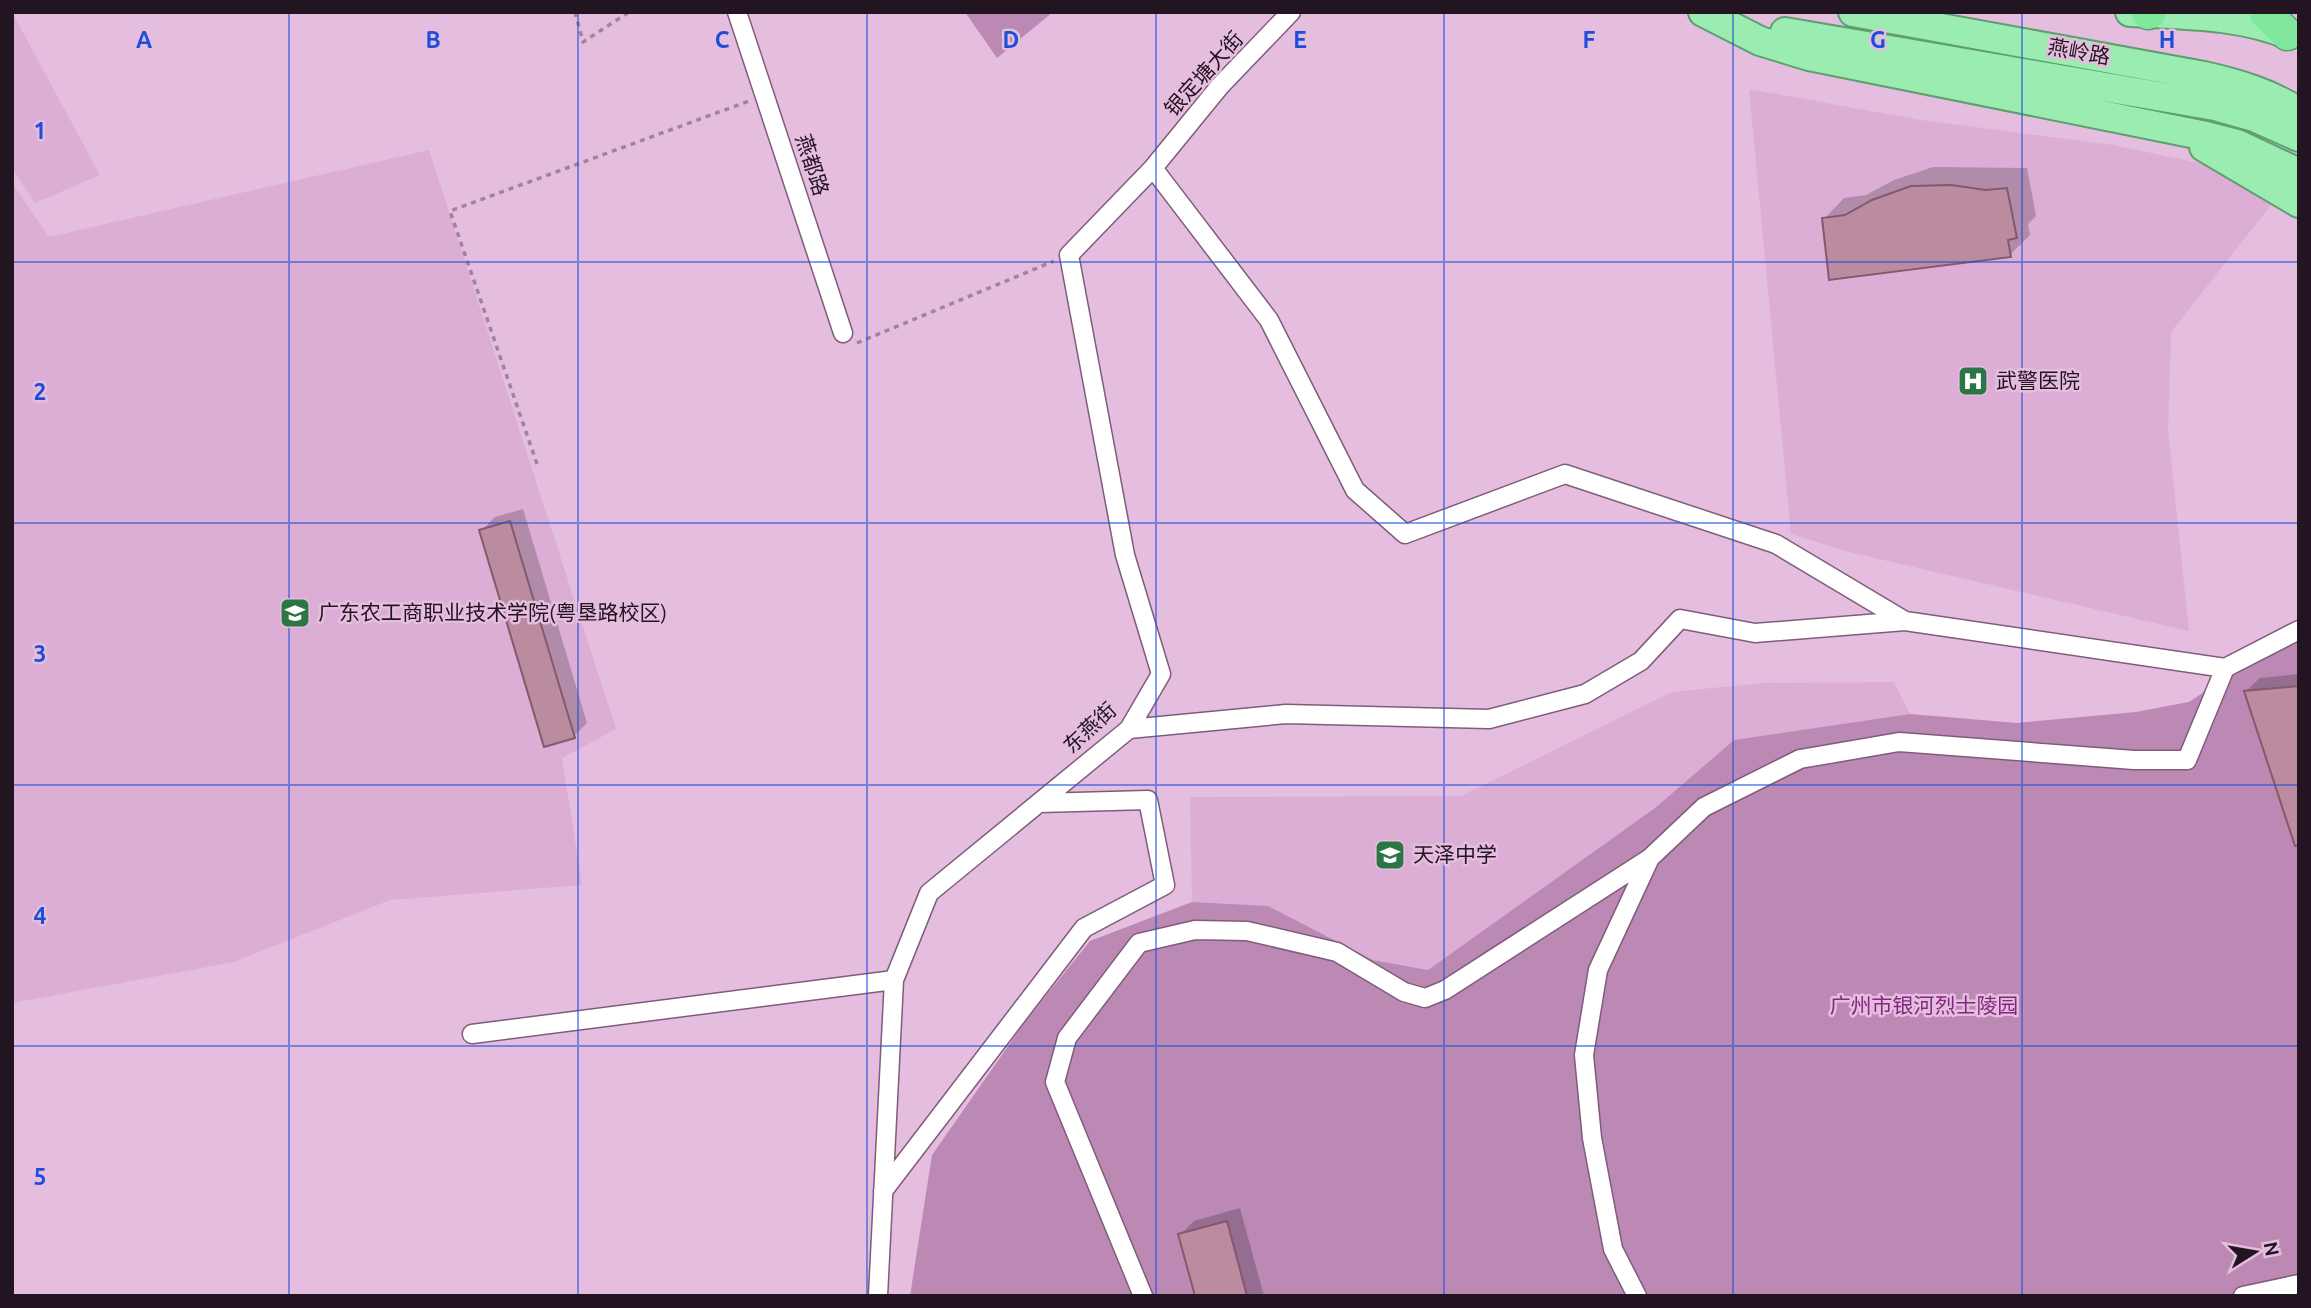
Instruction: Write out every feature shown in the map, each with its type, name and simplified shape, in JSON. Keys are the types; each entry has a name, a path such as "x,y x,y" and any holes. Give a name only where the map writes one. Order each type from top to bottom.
{"highway":[{"path":"1703,12 1760,41 1809,56 2237,144 2299,173"},
{"path":"1738,12 1753,23 1773,30 2215,106 2254,117 2299,137"},
{"name":"燕岭路","path":"1853,12 2204,76 2244,86 2277,99 2299,112"},
{"path":"2130,12 2222,19 2287,31"},
{"path":"2160,128 2212,151 2299,203"}],"street":[{"name":"燕都路","path":"737,12 844,340"},
{"name":"银定塘大街","path":"1153,168 1220,86 1291,12"},
{"path":"1069,255 1153,168 1269,320 1355,490 1405,534 1565,474 1776,544 1905,621"},
{"name":"东燕街","path":"878,1296 894,980 929,893 1129,729 1161,674 1125,555 1069,255"},
{"path":"1129,729 1286,714 1489,719 1586,694 1641,661 1680,619 1755,634 1905,621 2225,668 2299,630"},
{"path":"1143,1296 1055,1082 1067,1038 1139,943 1195,930 1247,931 1337,952 1405,992 1425,998 1445,990 1650,858 1704,807 1779,767 1822,753 1899,743 2134,760 2187,760 2225,668"},
{"path":"883,1191 1084,928 1165,886 1147,800 1039,803"},
{"path":"1637,1296 1613,1249 1592,1138 1584,1055 1598,970 1650,858"},
{"path":"472,1034 894,980"},
{"path":"2243,1296 2299,1284"}],"path":[{"path":"575,12 583,42 629,12"},
{"path":"537,464 450,211 764,95"},
{"path":"844,340 1069,255"}],"shaded area":[{"path":"12,12 100,175 35,203 12,168"},
{"name":"武警医院","path":"1749,89 1921,120 2113,145 2209,165 2275,200 2171,332 2168,430 2189,631 1849,552 1791,534"},
{"name":"广东农工商职业技术学院(粤垦路校区)","path":"429,150 616,729 562,758 582,885 390,900 234,962 12,1003 12,183 49,237"},
{"name":"天泽中学","path":"1894,682 1910,714 1734,740 1655,808 1428,970 1373,960 1268,906 1192,902 1190,797 1461,796 1672,692 1763,683"}],"green space":[{"path":"965,12 1053,12 997,58"},
{"name":"广州市银河烈士陵园","path":"2299,640 2299,1296 910,1296 932,1155 1027,1019 1090,941 1192,902 1268,906 1373,960 1428,970 1655,808 1734,740 1910,714 2017,723 2136,712 2189,702 2251,661"}],"building":[{"path":"1951,185 1986,190 2007,188 2017,238 2008,240 2011,257 1829,280 1822,218 1845,215 1872,200 1911,186"},
{"path":"510,521 575,738 544,747 479,530"},
{"path":"2299,686 2299,845 2295,846 2244,691"},
{"path":"1227,1221 1247,1296 1195,1296 1178,1234"}],"place":[{"name":"武警医院","path":"1973,381"},
{"name":"广东农工商职业技术学院(粤垦路校区)","path":"295,613"},
{"name":"天泽中学","path":"1390,855"}]}
